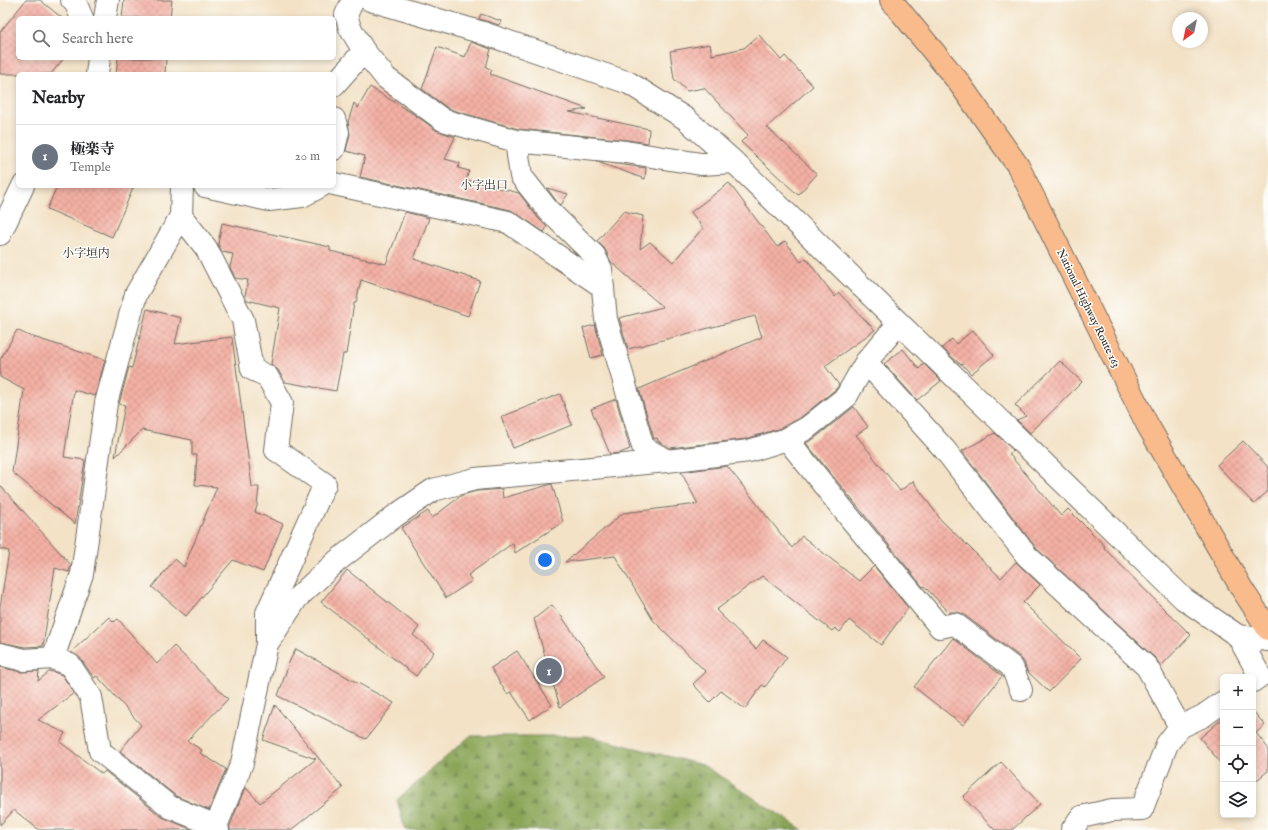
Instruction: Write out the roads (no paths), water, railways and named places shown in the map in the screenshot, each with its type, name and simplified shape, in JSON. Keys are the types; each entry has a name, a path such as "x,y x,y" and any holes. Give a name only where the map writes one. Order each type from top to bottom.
{"highway":[{"name":"National Highway Route 163","path":"891,0 957,80 1018,166 1147,424 1242,589 1268,629"}],"street":[{"path":"72,0 75,2 81,16"},
{"path":"106,16 108,0"},
{"path":"353,0 346,15 350,28 364,51 386,78 443,120 516,141 626,152 701,164 734,162"},
{"path":"370,0 480,32 629,83 686,119 734,162 898,323 1184,599 1238,636 1260,676 1256,679"},
{"path":"336,83 364,51"},
{"path":"97,72 99,60"},
{"path":"336,126 338,132 336,140"},
{"path":"516,141 521,176 548,210 594,255 601,269 606,319 643,447 667,461"},
{"path":"336,184 508,222 604,287"},
{"path":"0,234 21,188"},
{"path":"53,658 82,574 106,403 136,294 180,216 182,188"},
{"path":"214,188 269,200 302,196 317,188"},
{"path":"0,654 24,660 53,658 70,665 91,697 100,751 170,807 217,828 242,763 267,644 267,614 325,484 276,450 282,403 267,376 252,369 243,320 206,248 180,216"},
{"path":"267,644 297,598 337,561 395,516 433,490 475,479 667,461 749,451 787,439 807,428 846,397 866,362 898,323"},
{"path":"866,362 945,450 1027,556 1147,667 1180,727"},
{"path":"787,439 940,627 955,624 1012,667 1020,690"},
{"path":"1238,636 1268,640"},
{"path":"1072,830 1081,817 1112,810 1142,809 1167,744 1180,727 1203,716 1220,704"}],"place":[{"name":"極楽寺","path":"549,671"}],"district":[{"name":"小字出口","path":"484,185"},
{"name":"小字垣内","path":"86,253"}]}
